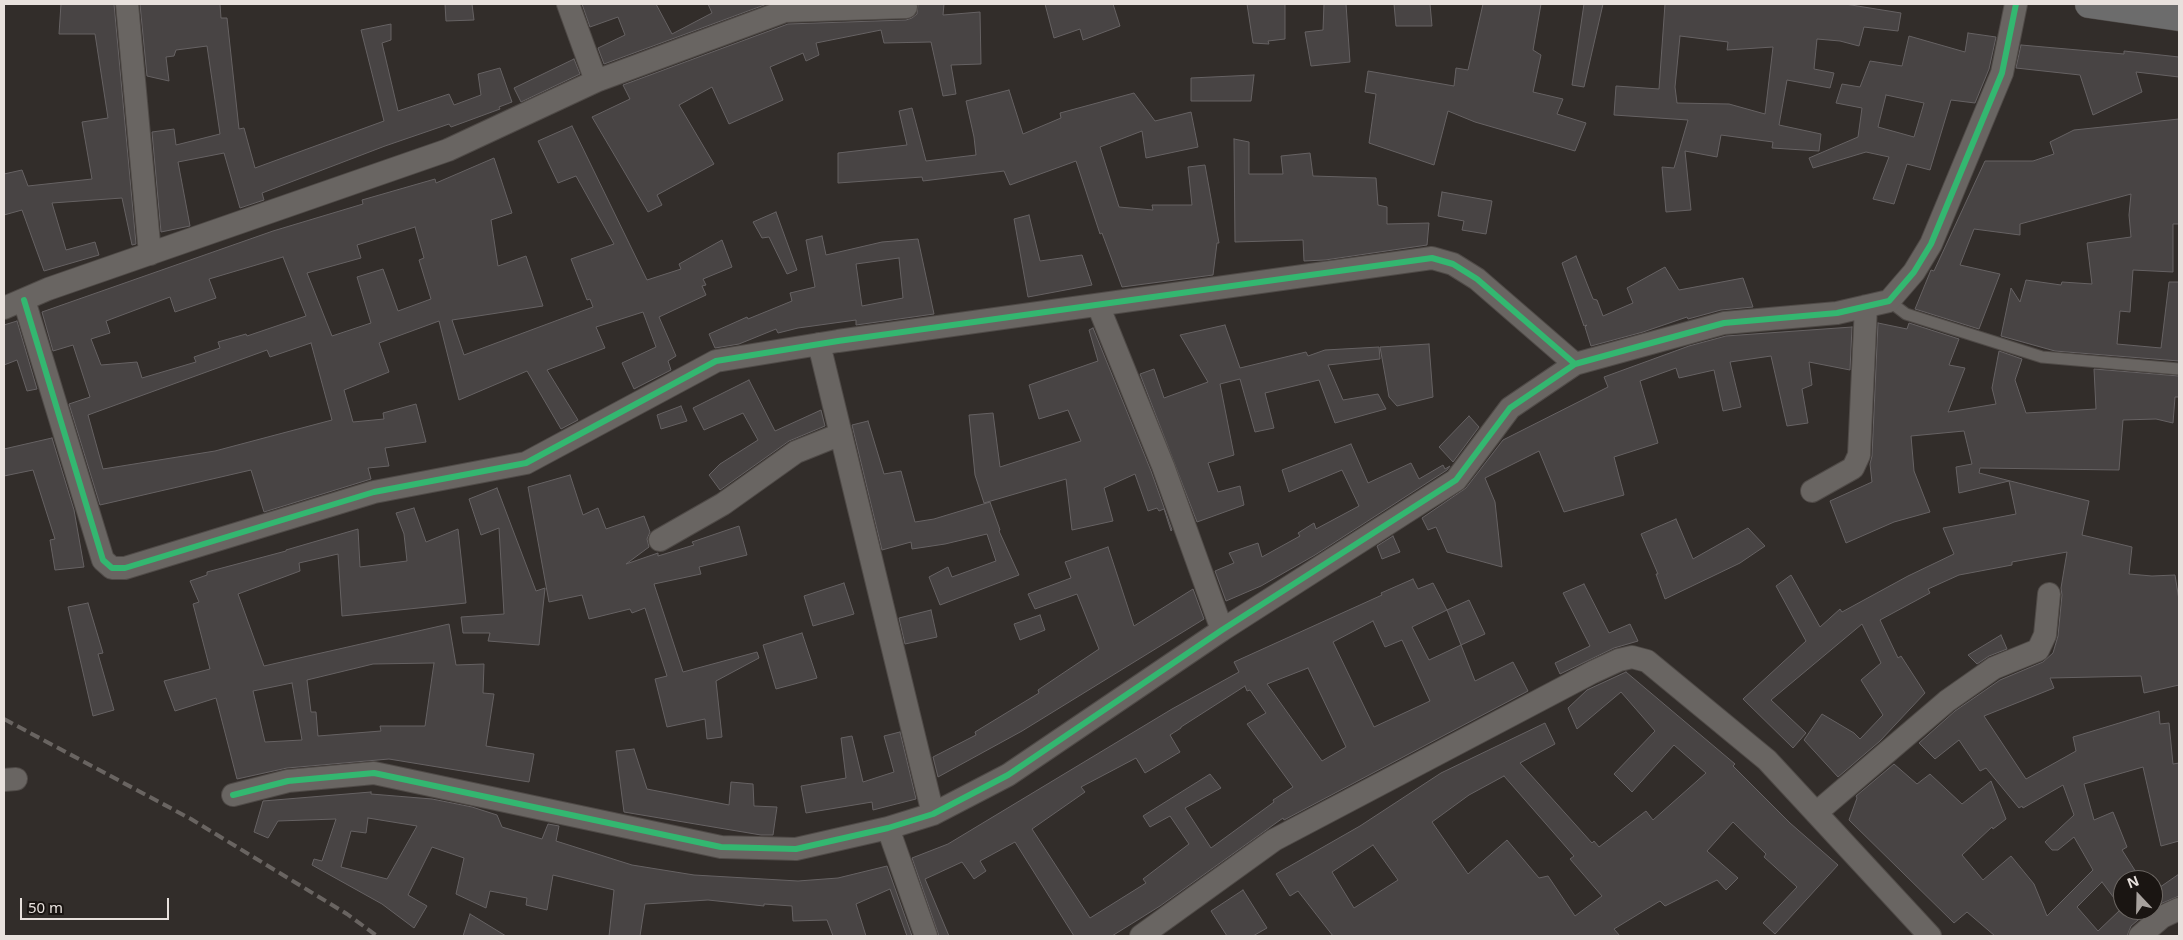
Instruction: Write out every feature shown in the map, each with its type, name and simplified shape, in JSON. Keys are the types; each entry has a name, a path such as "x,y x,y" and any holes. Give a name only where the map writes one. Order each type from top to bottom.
{"main road":[{"path":"2089,4 2179,18"}],"street":[{"path":"127,4 150,254"},
{"path":"568,4 596,81"},
{"path":"233,794 288,781 374,773 721,847 796,849 888,828 933,814 1008,775 1222,630 1456,480 1510,408 1576,364 1724,323 1837,313 1889,301 1914,272 1932,244 2002,73 2016,4"},
{"path":"4,308 48,289 448,150 596,81 784,7 906,7"},
{"path":"24,300 103,560 112,568 125,568 374,492 526,463 716,361 819,344 1432,258 1453,264 1477,278 1576,364"},
{"path":"1098,305 1163,466 1222,630"},
{"path":"1812,491 1853,468 1859,455 1866,306"},
{"path":"819,344 933,814"},
{"path":"660,540 723,504 796,452 841,434"},
{"path":"1816,813 1947,701 1994,668 2038,650 2045,635 2048,594"},
{"path":"1141,936 1274,840 1593,672 1619,660 1632,657 1647,661 1767,760 1930,936"},
{"path":"888,828 926,936"},
{"path":"2140,936 2162,917 2179,909"}],"lane":[{"path":"1889,301 1906,314 2042,357 2179,369"}],"building":[{"path":"61,4 114,4 136,244 132,245 122,198 52,203 66,250 95,242 99,255 44,271 22,210 4,215 4,174 22,170 28,186 92,179 82,122 108,118 95,34 59,34"},
{"path":"140,4 220,4 221,18 227,18 239,129 244,128 255,168 384,121 361,30 391,24 391,40 382,43 398,111 449,94 454,105 481,95 478,74 500,68 512,102 499,107 500,109 451,127 449,124 385,146 262,193 264,200 240,208 224,153 178,162 190,226 161,232 152,132 174,129 176,145 220,134 207,46 176,50 174,56 166,57 169,81 147,76"},
{"path":"445,4 472,4 474,20 446,21"},
{"path":"582,4 656,4 672,34 712,13 708,4 767,4 604,64 598,48 625,35 618,17 590,27"},
{"path":"918,4 944,4 943,15 980,12 981,64 951,65 956,94 943,96 931,42 884,43 881,30 816,43 819,55 806,61 803,53 770,67 783,100 729,124 712,87 679,105 714,164 657,195 662,205 648,212 592,117 630,99 623,85 788,24 906,20 917,14"},
{"path":"1045,4 1113,4 1120,26 1083,40 1080,29 1054,38"},
{"path":"1247,4 1285,4 1285,39 1268,41 1269,44 1253,43"},
{"path":"1324,4 1346,4 1350,62 1311,66 1305,32 1323,30"},
{"path":"1394,4 1430,4 1432,26 1396,26"},
{"path":"1483,4 1541,4 1533,50 1541,55 1533,92 1563,99 1557,114 1586,123 1575,151 1475,122 1448,111 1434,165 1369,143 1376,94 1365,92 1368,71 1454,86 1456,68 1468,70"},
{"path":"1584,4 1603,4 1584,87 1572,85"},
{"path":"1665,4 1845,4 1901,13 1898,31 1864,27 1859,46 1840,41 1817,39 1814,69 1834,73 1830,88 1787,80 1779,125 1821,134 1819,151 1772,148 1773,142 1721,135 1717,157 1685,151 1691,210 1666,212 1662,167 1674,168 1688,120 1614,115 1616,86 1659,89","holes":["1680,36 1728,42 1727,50 1773,47 1765,114 1729,104 1677,103 1675,87"]},
{"path":"1968,33 1996,37 1989,69 1975,103 1951,100 1930,170 1907,164 1894,204 1873,199 1889,157 1866,152 1813,168 1809,158 1858,137 1862,108 1836,103 1842,84 1860,87 1870,61 1902,66 1909,36 1965,52","holes":["1886,95 1924,103 1914,137 1878,127"]},
{"path":"2021,45 2124,54 2124,51 2179,57 2179,77 2136,72 2142,92 2093,115 2080,75 2016,68"},
{"path":"574,59 580,74 521,102 514,88"},
{"path":"1254,75 1251,101 1191,101 1191,78"},
{"path":"1009,90 1023,134 1061,118 1060,113 1134,93 1155,121 1191,112 1198,147 1146,158 1142,131 1100,147 1119,207 1153,210 1152,205 1192,205 1188,167 1205,165 1219,243 1217,243 1213,275 1122,287 1102,233 1100,234 1076,161 1010,185 1004,171 923,181 922,177 838,183 838,153 907,145 899,111 912,108 926,161 976,155 966,101"},
{"path":"2179,119 2179,224 2173,224 2173,272 2133,270 2130,312 2120,311 2117,344 2161,348 2169,282 2179,282 2179,361 2055,351 2001,336 2011,288 2020,302 2026,280 2061,285 2062,282 2092,284 2087,243 2131,237 2129,215 2131,194 2020,224 2020,235 1974,229 1960,265 2000,274 1979,329 1915,309 1931,270 1934,271 1985,161 2033,161 2054,154 2050,142 2074,130"},
{"path":"572,126 647,280 681,269 679,264 722,240 732,267 703,279 706,285 702,286 706,295 659,317 676,356 668,361 671,370 634,389 622,363 656,347 643,312 596,327 605,348 547,370 578,420 561,429 527,371 459,400 439,321 379,343 389,372 344,390 353,422 384,419 383,413 416,404 426,442 385,448 389,466 368,468 371,479 264,512 251,470 100,505 69,404 90,397 73,345 53,351 42,312 273,231 363,204 362,200 435,179 436,183 494,158 512,213 491,220 498,266 526,256 543,306 452,320 464,355 593,307 590,299 587,300 571,259 614,244 576,176 558,183 538,141","holes":["415,227 424,258 419,260 431,299 398,311 383,269 357,277 371,323 332,336 307,273 361,258 357,245","283,257 306,316 247,336 246,334 218,342 220,348 194,357 196,362 142,378 137,362 101,365 91,339 110,333 106,321 170,297 175,312 216,298 209,279","311,343 332,420 215,451 103,469 88,415 267,350 270,357"]},
{"path":"1234,139 1249,142 1249,174 1283,174 1281,156 1310,153 1313,176 1376,178 1378,205 1387,207 1387,224 1429,223 1427,245 1325,260 1304,261 1303,240 1235,242"},
{"path":"1442,192 1492,201 1486,234 1462,230 1464,221 1438,216"},
{"path":"776,212 797,270 787,274 769,237 762,238 753,222"},
{"path":"1029,215 1040,261 1082,255 1092,285 1028,297 1014,219"},
{"path":"822,236 826,255 882,242 918,239 934,314 856,325 856,320 798,328 778,333 776,329 739,344 715,348 709,334 747,317 748,319 792,301 790,293 815,287 806,240","holes":["899,258 903,298 862,306 856,264"]},
{"path":"1576,256 1593,299 1597,300 1603,316 1633,303 1627,288 1665,267 1679,290 1743,278 1753,307 1721,310 1688,319 1687,317 1643,332 1591,346 1585,327 1587,325 1584,326 1562,263"},
{"path":"17,321 37,389 27,391 17,360 4,365 4,325"},
{"path":"1878,323 1907,329 1909,323 1959,339 1949,365 1965,368 1948,412 1996,404 1992,388 1999,351 2022,359 2015,380 2026,413 2096,409 2094,369 2179,376 2179,397 2175,397 2173,423 2156,419 2123,420 2119,470 1980,468 1979,473 2089,501 2082,535 2132,547 2129,574 2175,575 2179,600 2179,685 2144,693 2141,676 2050,678 2054,688 1984,716 2026,779 2076,751 2073,737 2159,711 2160,724 2169,723 2173,764 2179,763 2179,841 2161,846 2143,767 2084,784 2094,820 2113,812 2127,847 2122,850 2135,870 2113,870 2113,897 2102,882 2077,907 2098,931 2113,917 2113,920 2138,920 2131,926 2127,936 1995,936 1967,912 1954,923 1849,820 1857,798 1856,796 1894,764 1917,784 1930,774 1962,804 1991,781 2006,819 1993,829 1992,827 1962,855 1983,880 2011,856 2034,884 2047,916 2093,870 2074,837 2058,850 2052,850 2045,842 2074,815 2063,785 2023,808 2022,806 2019,808 1986,768 1980,771 1959,740 1935,759 1919,743 1955,711 2000,680 2043,662 2053,653 2058,636 2061,588 2067,552 2012,562 2012,565 1959,575 1928,589 1930,593 1880,620 1898,658 1901,656 1925,693 1880,741 1838,777 1804,740 1822,714 1854,733 1860,739 1883,715 1861,680 1881,663 1862,624 1771,700 1806,733 1793,748 1743,699 1806,641 1776,586 1791,575 1820,627 1840,609 1842,612 1908,576 1954,554 1943,528 2016,514 2009,481 1959,493 1956,467 1972,464 1964,431 1911,436 1914,471 1930,512 1894,522 1846,543 1830,501 1872,482 1870,464 1872,456"},
{"path":"1225,325 1240,368 1306,352 1308,356 1325,350 1379,347 1380,359 1328,365 1343,400 1378,394 1386,409 1335,423 1319,380 1265,393 1274,428 1255,432 1240,379 1220,384 1234,455 1208,463 1218,492 1240,486 1244,505 1197,522 1140,374 1154,369 1164,398 1208,382 1180,335"},
{"path":"1852,327 1850,370 1809,362 1812,385 1802,389 1808,423 1787,426 1771,356 1730,362 1741,407 1723,411 1714,370 1679,378 1676,368 1640,381 1658,443 1614,457 1624,495 1564,512 1539,451 1485,478 1495,502 1502,567 1447,552 1436,527 1428,530 1422,518 1466,488 1503,440 1608,387 1604,377 1689,346 1726,336"},
{"path":"1093,328 1151,471 1172,530 1171,531 1164,509 1159,511 1157,508 1148,511 1135,474 1104,488 1113,521 1072,530 1066,479 984,503 975,475 969,415 993,413 1000,467 1081,441 1068,410 1039,419 1029,385 1098,361 1089,330"},
{"path":"1429,344 1433,397 1397,406 1389,397 1380,347"},
{"path":"749,380 775,431 821,410 825,426 789,441 720,490 709,475 720,464 758,440 743,413 704,430 693,408"},
{"path":"681,406 687,421 661,429 657,415"},
{"path":"1469,416 1479,427 1453,462 1439,447"},
{"path":"868,421 884,474 901,471 915,522 934,519 990,502 999,531 1019,575 940,605 929,577 948,567 952,577 996,561 987,534 945,544 912,549 911,542 882,550 852,425"},
{"path":"52,438 74,510 84,567 55,570 50,540 55,539 33,470 4,476 4,449"},
{"path":"1351,444 1368,483 1411,463 1419,479 1443,465 1445,469 1450,466 1447,470 1315,555 1261,586 1226,601 1215,571 1234,563 1229,553 1258,543 1262,557 1300,536 1298,533 1314,523 1316,529 1359,506 1342,470 1289,492 1282,470"},
{"path":"570,475 583,515 598,508 606,529 644,516 650,532 647,539 649,547 626,564 658,553 658,556 694,545 692,542 739,526 747,555 699,567 701,574 654,584 683,672 757,652 759,658 716,681 722,737 707,739 705,719 667,727 655,679 667,676 645,608 632,613 630,609 589,619 582,595 549,602 528,487"},
{"path":"497,488 536,591 545,588 539,645 488,641 490,633 463,633 461,617 504,614 499,528 481,535 469,499"},
{"path":"414,508 426,542 458,529 466,603 342,616 338,554 299,563 300,571 238,594 264,666 449,624 456,665 484,664 483,693 494,694 486,746 534,754 529,782 389,759 287,768 237,779 216,698 175,711 164,681 210,669 193,604 199,602 190,581 207,575 207,572 358,529 360,567 407,561 404,534 396,513","holes":["434,663 425,726 380,726 381,731 318,736 316,712 311,712 307,680 373,664","292,683 302,740 265,742 253,691"]},
{"path":"1676,519 1693,559 1748,528 1765,546 1740,563 1665,599 1656,574 1658,574 1641,534"},
{"path":"1393,536 1400,552 1382,559 1377,546"},
{"path":"1108,547 1134,626 1193,589 1204,619 1022,731 938,777 933,757 976,735 975,732 1039,693 1038,690 1099,649 1077,594 1035,609 1028,594 1071,578 1065,562"},
{"path":"1413,579 1418,589 1433,583 1447,610 1412,627 1429,660 1461,645 1475,681 1513,662 1528,691 1284,820 1283,818 1160,906 1112,936 1074,936 1015,842 980,861 986,871 974,879 962,862 925,879 949,936 939,936 912,858 948,844 1172,709 1239,672 1234,662 1382,595 1381,593","holes":["1373,621 1385,647 1402,640 1430,701 1374,727 1333,642","1308,668 1346,747 1322,761 1267,684","1245,686 1266,713 1247,724 1293,787 1273,800 1274,802 1211,848 1185,808 1221,788 1210,774 1143,816 1150,827 1170,816 1189,844 1143,879 1146,883 1090,918 1032,829 1085,792 1081,787 1136,758 1145,773 1180,752 1170,735"]},
{"path":"844,583 854,614 813,626 804,596"},
{"path":"1584,584 1609,633 1630,624 1638,641 1614,648 1560,674 1555,663 1590,646 1563,593"},
{"path":"1469,600 1485,634 1461,645 1447,610"},
{"path":"88,603 103,653 98,654 114,710 93,716 68,607"},
{"path":"931,610 937,637 905,644 899,618"},
{"path":"1040,615 1045,630 1020,640 1014,624"},
{"path":"802,633 817,678 776,689 763,645"},
{"path":"2001,635 2007,649 1989,656 1977,664 1968,655"},
{"path":"1626,672 1735,764 1733,766 1790,823 1838,865 1775,934 1763,923 1797,887 1764,857 1766,854 1733,822 1707,851 1738,878 1726,890 1717,880 1665,906 1660,901 1614,929 1620,936 1333,936 1298,891 1290,896 1276,874 1360,826 1441,773 1545,723 1555,744 1520,763 1592,843 1594,841 1599,847 1646,811 1653,820 1706,773 1674,745 1632,792 1614,774 1655,731 1621,692 1577,729 1568,708 1587,690","holes":["1504,776 1574,856 1570,859 1602,896 1575,916 1548,876 1539,878 1507,840 1468,874 1432,822 1469,795","1373,845 1398,880 1354,908 1332,872"]},
{"path":"900,732 916,799 873,810 872,802 806,813 801,786 846,778 841,738 852,736 863,782 894,772 884,736"},
{"path":"634,749 647,789 729,805 731,782 753,784 754,806 777,807 773,835 761,835 624,812 616,751"},
{"path":"371,792 371,794 432,799 472,807 497,815 502,827 542,839 548,824 559,826 556,841 632,865 694,875 798,881 838,878 887,866 912,936 907,936 890,889 856,904 866,936 833,936 827,920 793,921 792,906 764,904 764,906 708,900 645,904 640,936 609,936 614,890 553,875 547,910 526,905 527,898 490,891 486,908 456,894 464,858 432,847 408,895 427,906 414,928 382,904 312,865 314,859 322,861 336,819 278,821 268,838 254,832 263,801","holes":["368,818 417,826 387,879 341,867 351,831 366,833"]},
{"path":"2179,874 2179,896 2163,903 2163,885"},
{"path":"1243,890 1267,928 1253,936 1227,936 1211,911"},
{"path":"470,914 506,936 463,936"}],"railway":[{"path":"4,719 191,819 347,914 377,936"}],"cycle path":[{"path":"233,795 288,781 374,773 721,847 796,849 888,828 933,814 1008,775 1222,630 1456,480 1510,408 1575,364 1724,323 1837,313 1889,301 1914,272 1931,244 2002,73 2016,4"},
{"path":"24,300 103,560 112,568 125,568 374,492 526,463 716,361 838,341 1432,258 1453,264 1477,279 1575,364"}]}
